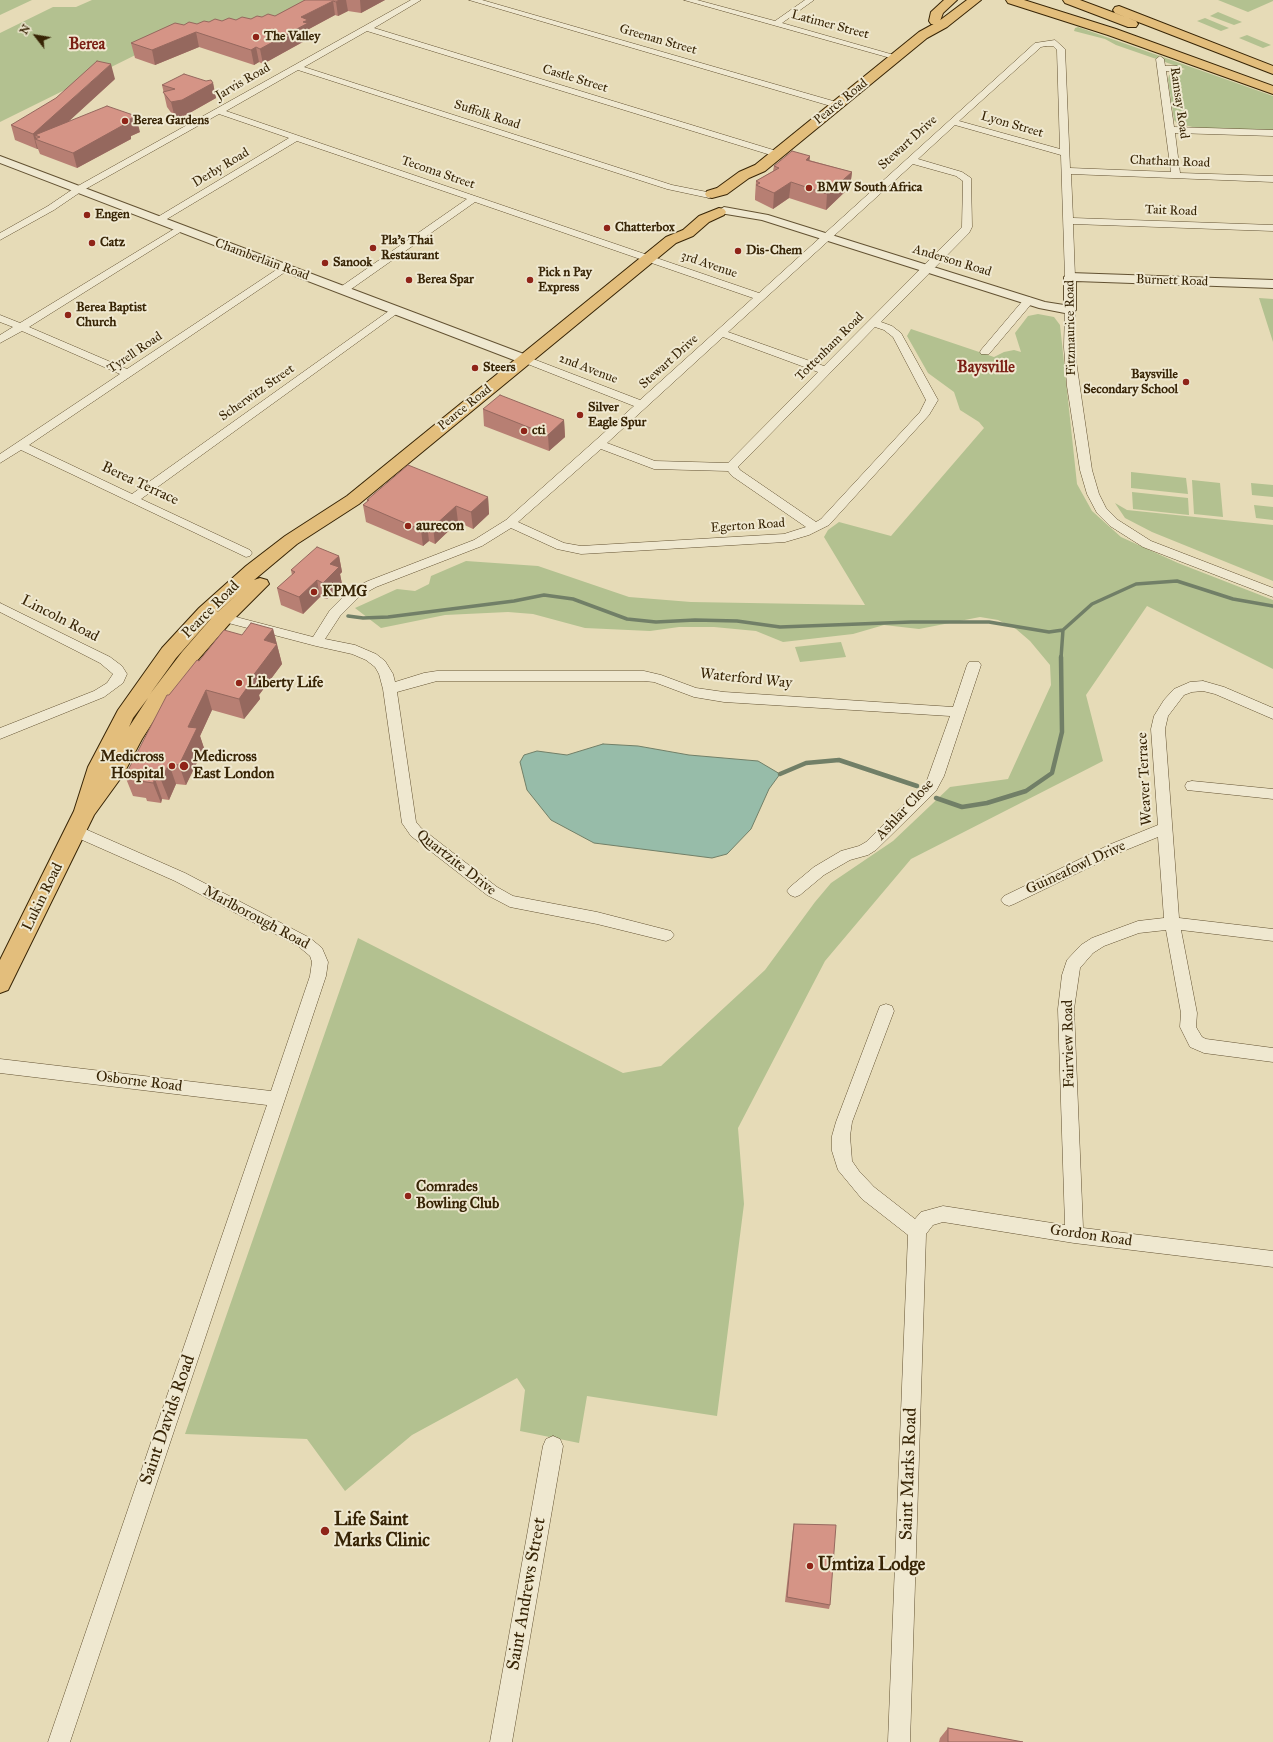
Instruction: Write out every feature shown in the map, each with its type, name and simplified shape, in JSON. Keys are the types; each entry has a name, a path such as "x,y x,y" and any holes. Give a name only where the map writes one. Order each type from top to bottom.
{"main road":[{"path":"935,21 937,12 951,0"},
{"name":"Pearce Road","path":"671,240 677,230 696,214 705,199 760,168 897,57 923,35 935,21 960,0"},
{"name":"Pearce Road","path":"923,35 943,24 975,0"},
{"path":"1012,0 1112,32 1273,90"},
{"path":"1070,0 1273,79"},
{"path":"1093,0 1273,70"},
{"path":"1132,2 1212,39 1273,63"},
{"name":"Pearce Road","path":"169,653 206,612 253,570 291,540 353,500 671,240 688,233 704,219 728,206 739,191 756,178 760,168"},
{"path":"705,199 710,211 728,206"},
{"name":"Pearce Road","path":"189,657 223,618 247,595 332,524 353,500"},
{"name":"Lukin Road","path":"86,811 98,767 125,715 169,653"},
{"name":"Lukin Road","path":"0,983 86,811 116,770 133,737 156,701 189,657"}],"street":[{"name":"Jarvis Road","path":"0,237 51,208 79,189 417,0"},
{"name":"Greenan Street","path":"472,0 837,105"},
{"name":"Latimer Street","path":"688,0 897,57"},
{"path":"776,24 810,0"},
{"name":"Castle Street","path":"366,28 777,154"},
{"name":"Fitzmaurice Road","path":"1019,63 1038,46 1051,43 1059,46 1069,221 1069,347 1086,470 1093,494 1101,510 1114,523 1147,544 1273,593"},
{"name":"Stewart Drive","path":"316,642 335,613 355,593 372,584 478,543 510,523 1019,63"},
{"name":"Ramsay Road","path":"1176,175 1161,64 1177,69"},
{"name":"Suffolk Road","path":"297,67 670,187 694,199 705,199"},
{"name":"Tecoma Street","path":"218,111 648,259"},
{"name":"Lyon Street","path":"953,122 1065,153"},
{"path":"1170,130 1273,133"},
{"name":"Derby Road","path":"159,220 296,138"},
{"name":"Chamberlain Road","path":"0,159 524,360"},
{"name":"Tottenham Road","path":"732,467 735,462 961,235 967,227 968,180 959,174 910,160"},
{"name":"Chatham Road","path":"1066,171 1273,179"},
{"path":"343,290 474,199"},
{"name":"Anderson Road","path":"728,206 1028,300 1070,310"},
{"name":"Tait Road","path":"1069,221 1273,228"},
{"path":"0,340 179,228"},
{"name":"3rd Avenue","path":"648,259 761,297"},
{"name":"Tyrell Road","path":"0,459 286,268"},
{"name":"Burnett Road","path":"1070,277 1273,284"},
{"path":"985,352 1028,300"},
{"name":"Scherwitz Street","path":"133,499 397,310"},
{"path":"0,318 128,374"},
{"name":"Egerton Road","path":"510,523 561,546 581,550 785,538 825,522 836,512 925,413 932,400 897,335 888,328 874,323"},
{"path":"722,333 826,371"},
{"name":"2nd Avenue","path":"524,360 642,405"},
{"path":"599,444 654,466 732,467 736,473 815,527"},
{"name":"Berea Terrace","path":"21,446 246,552"},
{"name":"Lincoln Road","path":"0,607 104,660 117,669 120,674 118,680 112,686 99,694 0,734"},
{"path":"206,612 223,618 344,649 349,656 370,668 390,686"},
{"name":"Ashlar Close","path":"795,891 819,871 846,855 863,851 871,846 931,787 974,665"},
{"name":"Waterford Way","path":"390,686 437,676 644,676 656,678 700,693 724,697 958,712"},
{"name":"Quartzite Drive","path":"390,686 409,823 416,832 492,891 505,899 598,918 666,935"},
{"name":"Weaver Terrace","path":"1273,714 1219,690 1203,686 1190,687 1179,692 1169,703 1161,716 1158,729 1172,922 1189,1013 1188,1027 1196,1042 1204,1046 1273,1055"},
{"path":"1192,786 1273,794"},
{"name":"Guineafowl Drive","path":"1009,900 1116,848 1165,828"},
{"name":"Marlborough Road","path":"76,831 180,878 304,942 316,952 320,962 318,976 278,1099"},
{"name":"Fairview Road","path":"1074,1235 1066,1009 1070,975 1073,965 1087,948 1111,936 1138,927 1172,922 1273,935"},
{"path":"886,1011 844,1122 840,1136 841,1151 844,1164 853,1177 868,1193 917,1231"},
{"name":"Osborne Road","path":"0,1066 278,1099"},
{"name":"Saint Davids Road","path":"59,1742 278,1099"},
{"name":"Gordon Road","path":"917,1231 927,1218 943,1214 1074,1235 1273,1259"},
{"name":"Saint Marks Road","path":"899,1742 917,1231"},
{"name":"Saint Andrews Street","path":"501,1742 553,1446"}],"shaded area":[{"path":"0,0 32,0 0,15"},
{"path":"92,0 315,0 281,22 186,30 0,122 0,33 53,7 76,7"},
{"path":"1218,0 1273,0 1273,1 1248,12"},
{"path":"1218,12 1242,22 1234,25 1210,16"},
{"path":"1205,18 1229,28 1221,31 1197,21"},
{"path":"1078,27 1273,96 1273,131 1196,128 1177,123 1174,120 1168,80 1169,75 1185,69 1116,45 1105,39 1074,31 1075,28"},
{"path":"1247,35 1271,45 1263,48 1239,38"},
{"path":"1259,298 1273,299 1273,342"},
{"path":"1038,314 1054,317 1060,325 1077,484 1092,511 1121,537 1178,563 1273,600 1273,669 1147,606 1086,695 1103,761 911,859 825,961 738,1128 744,1204 717,1416 587,1396 579,1443 520,1431 525,1390 517,1378 412,1435 345,1491 307,1439 185,1434 358,938 623,1073 661,1066 765,970 815,902 831,883 893,841 950,787 1008,779 1051,685 1050,665 1030,641 1016,629 998,620 980,617 919,629 884,625 853,634 783,642 756,631 714,627 679,627 650,631 585,628 533,614 508,612 445,615 381,628 355,608 397,589 415,591 429,584 431,576 466,561 538,566 629,597 691,602 865,605 824,537 828,530 839,522 891,536 984,428 979,422 960,410 954,392 928,373 907,336 911,329 994,357 1004,352 1014,350 1021,352 1015,333 1028,316"},
{"path":"1131,472 1186,478 1188,494 1131,488"},
{"path":"1192,480 1220,483 1223,517 1194,514"},
{"path":"1251,483 1273,485 1273,497 1252,495"},
{"path":"1132,492 1188,498 1189,515 1133,509"},
{"path":"1115,503 1127,510 1273,525 1273,581 1152,532 1125,518"},
{"path":"1254,505 1273,507 1273,520 1256,518"},
{"path":"841,642 846,657 800,662 795,647"},
{"path":"603,744 638,746 689,755 758,761 780,774 769,789 751,829 727,854 712,858 594,843 551,820 527,790 520,762 524,755 537,751 567,755"}],"building":[{"path":"305,0 339,0 336,2 333,1 301,17 308,20 303,22 308,23 260,49 256,47 251,50 196,32 152,50 131,43 175,23 184,25 189,22 197,24 204,21 209,22 215,19 222,21 229,18 236,20 242,17 251,19 268,14 275,16"},
{"path":"97,61 111,64 33,134 11,125 56,98"},
{"path":"184,74 206,81 211,80 213,83 182,100 171,102 163,92 175,89 162,85"},
{"path":"107,106 136,116 124,122 127,123 73,153 35,139 40,137 35,135"},
{"path":"792,151 810,156 806,160 852,172 827,194 791,182 774,193 756,185 760,183 756,181 779,168 774,166"},
{"path":"500,395 564,420 548,435 483,409"},
{"path":"408,465 488,497 471,512 456,506 433,527 427,524 421,530 363,505"},
{"path":"317,547 339,556 330,564 339,567 323,583 317,580 299,597 277,588 295,572 291,570"},
{"path":"251,623 273,629 264,640 277,644 252,677 254,678 239,699 206,690 188,727 197,728 179,765 169,764 161,780 155,779 153,783 140,781 141,778 125,776 167,695 169,695 197,660 199,661 224,630 242,635"},
{"name":"Umtiza Lodge","path":"794,1524 836,1525 830,1605 787,1597"},
{"path":"948,1728 1023,1742 948,1742"}],"waterway":[{"path":"1063,630 1092,604 1136,584 1177,581 1233,599 1273,606"},
{"path":"348,616 363,618 388,617 514,601 544,595 573,599 627,619 656,622 695,620 737,621 780,627 911,622 989,622 1049,632 1063,630"},
{"path":"1061,658 1063,630"},
{"path":"936,798 962,807 987,803 1026,791 1052,773 1062,732 1061,658"},
{"path":"780,774 806,763 839,760 917,786"}],"place":[{"name":"The Valley","path":"256,37"},
{"name":"Berea Gardens","path":"125,121"},
{"name":"BMW South Africa","path":"809,188"},
{"name":"Engen","path":"87,215"},
{"name":"Chatterbox","path":"607,228"},
{"name":"Catz","path":"92,243"},
{"name":"Pla's Thai Restaurant","path":"373,248"},
{"name":"Dis-Chem","path":"738,251"},
{"name":"Sanook","path":"325,263"},
{"name":"Berea Spar","path":"409,280"},
{"name":"Pick n Pay Express","path":"530,280"},
{"name":"Berea Baptist Church","path":"68,315"},
{"name":"Steers","path":"475,368"},
{"name":"Baysville Secondary School","path":"1186,382"},
{"name":"Silver Eagle Spur","path":"580,415"},
{"name":"cti","path":"524,431"},
{"name":"aurecon","path":"408,526"},
{"name":"KPMG","path":"314,592"},
{"name":"Liberty Life","path":"239,683"},
{"name":"Medicross Hospital","path":"172,766"},
{"name":"Medicross East London","path":"184,766"},
{"name":"Comrades Bowling Club","path":"408,1196"},
{"name":"Life Saint Marks Clinic","path":"325,1531"},
{"name":"Umtiza Lodge","path":"810,1566"}],"district":[{"name":"Berea","path":"87,45"},
{"name":"Baysville","path":"986,368"}]}
